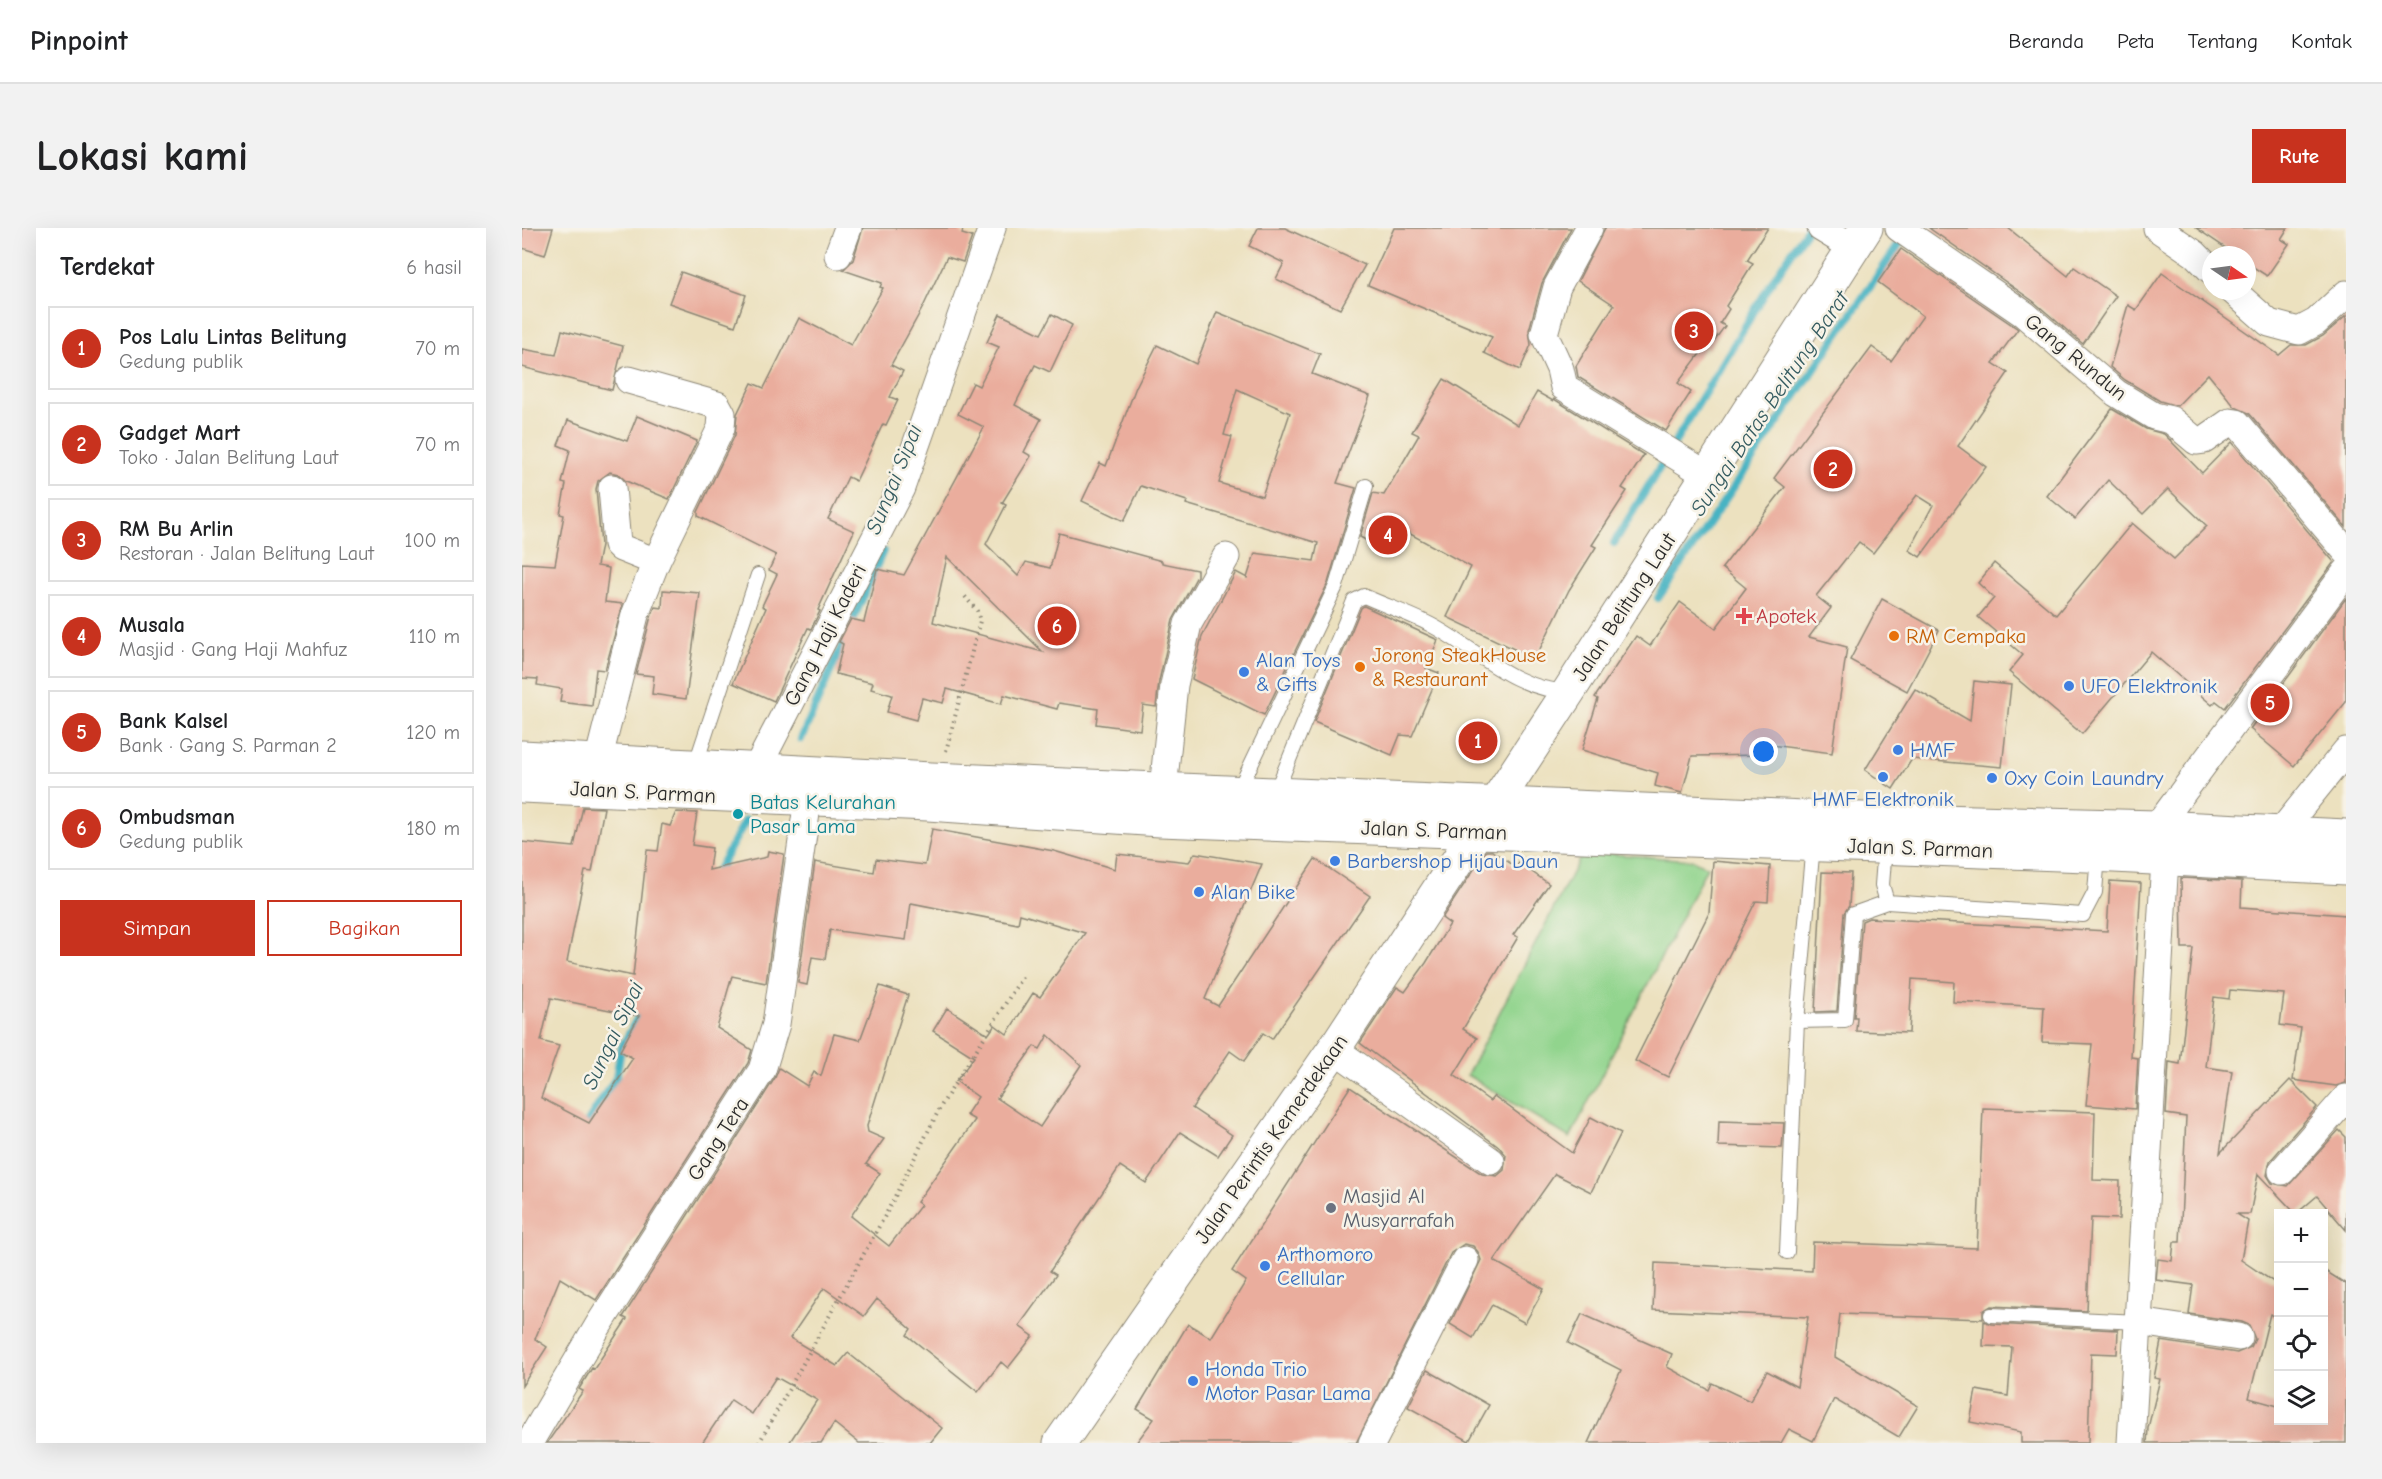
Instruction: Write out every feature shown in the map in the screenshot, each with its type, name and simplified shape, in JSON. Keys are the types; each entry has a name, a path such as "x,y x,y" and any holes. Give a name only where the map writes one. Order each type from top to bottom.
{"main road":[{"name":"Jalan Belitung Laut","path":"1476,831 1497,803 1709,476 1860,238"},
{"name":"Jalan S. Parman","path":"522,757 756,770 828,791 931,779 1497,803 1814,831 2109,846 2165,859 2346,868"},
{"name":"Jalan S. Parman","path":"522,786 828,791 1160,820 1476,831 1814,831 1885,847 2109,846 2157,827 2346,837"},
{"name":"Jalan Perintis Kemerdekaan","path":"1060,1443 1334,1049 1476,831"}],"street":[{"path":"838,255 848,228"},
{"name":"Gang Haji Kaderi","path":"756,770 901,488 992,228"},
{"path":"1589,228 1557,287 1544,334 1558,363 1564,387 1709,476"},
{"path":"2157,228 2202,261"},
{"path":"1823,229 1860,238"},
{"name":"Gang Rundun","path":"1905,232 2024,314 2116,393 2154,416 2171,420 2196,441 2204,440 2230,422 2237,423 2346,551"},
{"path":"2243,300 2269,323 2299,331 2316,322 2346,294"},
{"path":"598,761 635,615 656,562 721,428 722,414 717,405 629,380"},
{"path":"612,488 617,544 621,549 656,562"},
{"path":"1163,789 1174,685 1188,624 1226,557"},
{"path":"2157,827 2346,572"},
{"path":"2279,834 2346,751"},
{"name":"Gang Tera","path":"529,1443 598,1326 762,1070 776,1024 828,791"},
{"path":"2131,1443 2165,859"},
{"path":"1334,1049 1491,1161"},
{"path":"2282,1171 2346,1098"},
{"path":"1372,1443 1465,1260"},
{"path":"2139,1322 2239,1337"}],"lane":[{"path":"1238,792 1336,586 1366,486"},
{"path":"695,766 758,575"},
{"path":"1275,794 1354,601 1364,596 1432,625 1529,685 1547,691 1569,691"},
{"path":"1787,1252 1797,1021 1814,831"},
{"path":"1797,1021 1845,1020 1853,914 1887,902 2083,915 2095,892 2109,846"},
{"path":"1885,847 1882,885 1887,902"},
{"path":"1992,1315 2139,1322"}],"path":[{"path":"931,779 945,752 980,621 977,611 963,594"},
{"path":"759,1443 886,1214 941,1106 1024,974"}],"green space":[{"path":"1583,852 1692,860 1707,867 1570,1138 1467,1075"}],"building":[{"path":"522,228 553,228 545,255 522,248"},
{"path":"863,228 963,228 962,234 972,237 963,262 947,257 891,365 903,371 890,397 898,400 886,425 883,424 856,481 848,477 828,519 854,531 818,610 820,611 811,629 808,628 774,701 733,683 766,608 762,606 777,574 769,570 776,555 698,516 698,512 735,435 737,414 752,383 764,388 799,318 851,345 883,288 880,287 882,283 843,270 853,260"},
{"path":"1258,228 1285,228 1365,265 1340,309 1276,279 1284,263 1249,246"},
{"path":"1394,228 1571,228 1542,283 1529,330 1531,345 1520,370 1484,353 1492,337 1368,285"},
{"path":"1605,228 1768,228 1747,260 1753,263 1726,306 1729,309 1720,323 1725,326 1708,349 1705,347 1678,383 1691,392 1666,431 1578,377 1576,366 1614,305 1578,281"},
{"path":"1929,228 2008,228 2068,276 2074,267 2116,296 2083,344 2033,301"},
{"path":"2196,228 2288,228 2281,239 2289,244 2267,276 2256,269 2256,246 2223,246"},
{"path":"1901,249 2018,329 1993,363 2008,373 1958,446 1986,467 1920,557 1909,550 1933,505 1917,495 1873,553 1859,542 1816,596 1831,608 1809,637 1847,647 1832,753 1771,745 1769,755 1692,756 1682,793 1655,786 1658,773 1582,750 1598,699 1595,697 1636,636 1650,646 1680,602 1716,628 1746,588 1722,568 1785,487 1774,478 1872,347 1891,361 1923,316 1878,282"},
{"path":"681,272 746,295 735,326 669,303"},
{"path":"2162,273 2279,355 2291,345 2306,345 2323,336 2346,316 2346,527 2249,413 2235,407 2208,374 2177,406 2160,401 2125,380 2110,367 2128,305 2136,310"},
{"path":"1217,312 1320,354 1312,374 1370,396 1337,483 1356,488 1328,583 1264,715 1192,679 1202,636 1236,572 1247,578 1255,553 1314,561 1318,543 1186,504 1187,501 1141,486 1124,521 1082,501 1100,463 1106,466 1136,387 1157,345 1196,364","holes":["1237,389 1290,413 1262,496 1219,483 1232,437 1224,435"]},
{"path":"1000,314 1041,334 1052,314 1072,325 1050,372 1035,365 1015,405 1041,419 1024,452 1031,456 1002,503 1006,505 986,544 1018,576 1026,562 1050,568 1059,533 1162,561 1162,563 1197,570 1197,576 1173,620 1159,681 1156,707 1143,705 1140,730 1096,724 1098,709 1059,703 1057,709 1004,695 1001,704 947,689 943,703 922,698 916,720 887,712 892,695 871,689 873,683 836,674 843,644 839,642 851,619 864,622 877,569 904,575 984,427 958,414 973,383 979,386 999,347 987,342","holes":["947,557 1043,652 933,622"]},
{"path":"562,330 623,346 612,390 522,367 522,349 556,355"},
{"path":"1444,379 1518,425 1537,392 1553,401 1554,399 1644,455 1622,488 1627,491 1592,545 1596,547 1569,590 1535,659 1447,617 1471,567 1405,531 1393,554 1360,537 1373,493 1384,495 1419,435 1412,432"},
{"path":"2112,409 2146,429 2164,434 2202,473 2232,442 2334,562 2225,708 2216,701 2212,705 2151,652 2082,734 2009,672 2023,655 1978,617 1994,598 1978,583 1994,563 2056,615 2132,523 2174,559 2207,526 2168,489 2143,514 2108,480 2075,519 2047,496"},
{"path":"637,416 697,441 669,499 626,481 618,474 610,472 598,481 596,489 601,545 597,566 609,568 605,602 623,604 605,670 596,669 592,706 560,702 562,689 537,685 538,679 522,678 522,563 555,565 564,515 560,514 566,484 562,483 570,450 558,445 568,420 627,441"},
{"path":"663,590 700,593 686,699 652,694 654,676 636,674 655,607 662,608"},
{"path":"2346,598 2346,702 2294,766 2250,729"},
{"path":"1882,599 1939,630 1907,691 1850,660"},
{"path":"1364,606 1438,640 1426,668 1439,673 1412,736 1400,735 1392,755 1314,722 1361,608"},
{"path":"1974,681 2011,685 2002,767 1912,759 1893,789 1865,770 1915,689 1970,721"},
{"path":"583,807 604,808 592,872 585,871 567,962 633,976 647,850 658,851 662,824 670,826 676,812 697,813 692,845 712,848 709,870 767,857 768,851 784,854 766,983 732,976 717,1028 752,1050 748,1063 596,1300 560,1278 535,1339 547,1347 522,1386 522,842 574,847","holes":["551,998 639,1016 620,1051 633,1058 589,1123 541,1098 559,1046 541,1041"]},
{"path":"932,829 1054,851 1115,869 1117,854 1189,862 1195,853 1262,864 1205,999 1218,1006 1315,859 1370,896 1272,1039 1263,1033 1244,1061 1230,1051 1192,1108 1232,1135 1218,1156 1180,1132 1146,1183 1120,1166 1050,1271 1056,1275 1019,1326 1033,1336 1008,1368 1001,1362 978,1392 907,1335 911,1329 877,1299 864,1316 824,1288 790,1338 837,1366 848,1353 942,1428 930,1443 859,1443 834,1423 821,1443 789,1443 817,1400 776,1377 752,1414 731,1400 702,1443 547,1443 583,1391 579,1389 627,1319 623,1317 775,1078 779,1068 807,1086 814,1072 821,1076 834,1034 860,1040 880,986 908,995 867,1126 868,1132 884,1139 866,1164 880,1173 851,1216 889,1246 921,1205 917,1202 975,1120 966,1115 978,1097 956,1081 974,1057 933,1031 947,1008 988,1035 995,1025 1007,1034 1033,993 1040,997 1085,933 1020,914 1018,924 911,903 906,940 830,930 825,959 812,957 807,985 798,983 815,862 874,872 876,859 925,865","holes":["1048,1035 1081,1065 1040,1127 997,1098 1034,1046 1040,1049"]},
{"path":"1486,851 1492,851 1516,867 1519,863 1549,884 1513,935 1518,937 1463,1029 1477,1038 1454,1075 1490,1101 1494,1096 1572,1153 1591,1117 1621,1133 1591,1192 1555,1174 1494,1261 1544,1289 1525,1323 1492,1305 1473,1338 1450,1324 1481,1260 1473,1246 1464,1244 1451,1253 1356,1443 1136,1443 1154,1419 1137,1409 1188,1324 1211,1338 1246,1281 1232,1271 1350,1087 1482,1174 1497,1176 1504,1170 1506,1155 1500,1148 1360,1043 1397,987 1405,992 1426,963 1450,924 1442,918"},
{"path":"1713,861 1770,866 1768,902 1756,901 1668,1077 1635,1061 1709,913"},
{"path":"1822,872 1851,873 1849,906 1844,913 1837,1011 1815,1012"},
{"path":"2181,878 2242,881 2241,907 2346,915 2346,1083 2336,1086 2293,1080 2301,1028 2280,1025 2284,994 2230,990 2229,999 2214,997 2206,1067 2232,1071 2220,1153 2290,1080 2317,1107 2270,1161 2267,1175 2272,1183 2288,1186 2339,1130 2346,1137 2346,1230 2317,1196 2302,1209 2291,1209 2258,1174 2250,1214 2237,1214 2248,1221 2241,1260 2274,1282 2274,1317 2270,1314 2249,1398 2274,1405 2274,1425 2328,1425 2328,1273 2346,1284 2346,1443 2147,1443 2148,1428 2160,1379 2154,1378 2161,1341 2237,1353 2251,1347 2255,1339 2249,1325 2242,1322 2189,1314 2193,1285 2156,1280 2158,1259 2172,1261 2174,1242 2180,1242 2186,1117 2166,1114 2169,1062 2180,1064 2193,948 2182,948"},
{"path":"2110,881 2141,883 2131,1057 2138,1058 2135,1109 2086,1105 2092,1044 2042,1042 2044,1007 1953,1002 1954,982 1912,979 1909,1033 1856,1031 1857,1017 1854,1017 1862,921 1869,918 2107,931"},
{"path":"1983,1108 2095,1112 2093,1180 2120,1181 2119,1219 2091,1218 2087,1311 1991,1306 1983,1311 1983,1319 1840,1314 1835,1357 1918,1406 1899,1437 1834,1399 1813,1441 1789,1429 1781,1443 1588,1443 1621,1370 1568,1343 1582,1314 1672,1354 1667,1367 1709,1390 1712,1383 1750,1401 1767,1371 1797,1387 1808,1317 1653,1310 1655,1263 1812,1271 1813,1242 1977,1248"},
{"path":"1719,1121 1784,1123 1782,1148 1718,1146"},
{"path":"1984,1321 1991,1324 2118,1330 2117,1354 2091,1353 2088,1443 2021,1443 2021,1432 1970,1422 1976,1390 2008,1396 2012,1347 1983,1346"},
{"path":"1427,1370 1489,1405 1469,1441 1408,1407"}],"waterway":[{"path":"1614,543 1773,280 1808,228"},
{"name":"Sungai Batas Belitung Barat","path":"1658,598 1904,237"},
{"name":"Sungai Sipai","path":"801,739 883,551"},
{"name":"Sungai Sipai","path":"714,877 746,820"},
{"name":"Sungai Sipai","path":"583,1130 616,1078 621,1049 644,1006"}],"place":[{"name":"RM Bu Arlin","path":"1694,331"},
{"name":"Gadget Mart","path":"1833,469"},
{"name":"Musala","path":"1388,535"},
{"name":"Apotek","path":"1744,616"},
{"name":"Ombudsman","path":"1057,626"},
{"name":"RM Cempaka","path":"1894,636"},
{"name":"Jorong SteakHouse & Restaurant","path":"1360,667"},
{"name":"Alan Toys & Gifts","path":"1244,672"},
{"name":"UFO Elektronik","path":"2069,686"},
{"name":"Bank Kalsel","path":"2270,703"},
{"name":"Pos Lalu Lintas Belitung","path":"1478,741"},
{"name":"HMF","path":"1898,750"},
{"name":"HMF Elektronik","path":"1883,777"},
{"name":"Oxy Coin Laundry","path":"1992,778"},
{"name":"Batas Kelurahan Pasar Lama","path":"738,814"},
{"name":"Barbershop Hijau Daun","path":"1335,861"},
{"name":"Alan Bike","path":"1199,892"},
{"name":"Masjid Al Musyarrafah","path":"1331,1208"},
{"name":"Arthomoro Cellular","path":"1265,1266"},
{"name":"Honda Trio Motor Pasar Lama","path":"1193,1381"}]}
